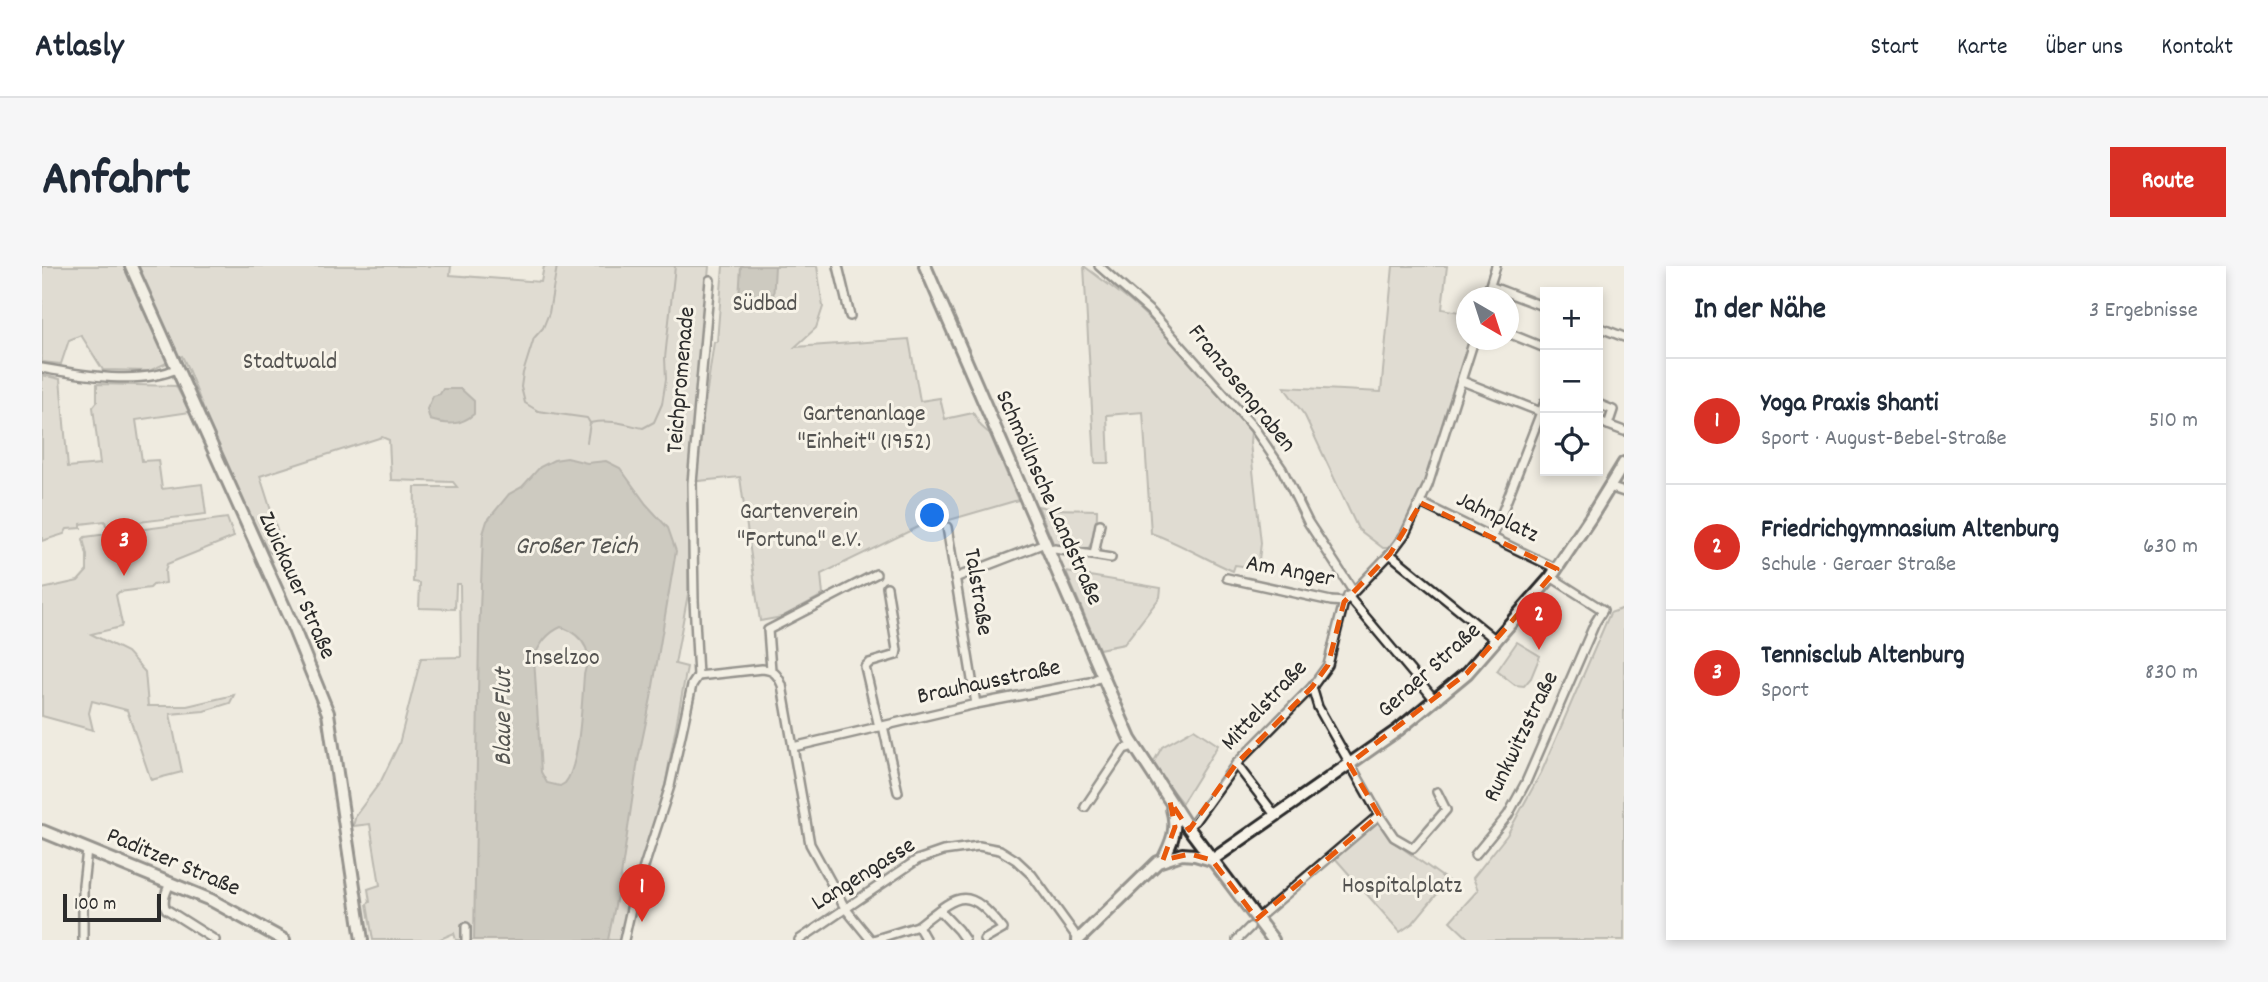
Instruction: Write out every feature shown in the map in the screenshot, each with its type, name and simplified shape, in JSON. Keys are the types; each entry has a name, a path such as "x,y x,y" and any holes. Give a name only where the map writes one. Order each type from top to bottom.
{"main road":[{"name":"Zwickauer Straße","path":"131,266 297,634 328,713 362,940"},
{"name":"Schmöllnsche Landstraße","path":"925,266 1135,746 1254,923 1273,940"},
{"name":"Geraer Straße","path":"1212,860 1349,764 1467,673 1554,573 1624,463"},
{"path":"1163,860 1173,840 1175,827 1170,801"},
{"name":"Paditzer Straße","path":"42,831 232,910 284,940"},
{"path":"1078,940 1158,862 1191,854 1212,860"}],"street":[{"path":"838,266 850,316"},
{"name":"Franzosengraben","path":"1098,266 1151,312 1254,428 1282,469 1348,596 1435,700"},
{"path":"1496,266 1490,286 1540,305"},
{"name":"Teichpromenade","path":"698,676 692,483 710,280"},
{"path":"1603,329 1624,337"},
{"path":"1519,337 1540,346"},
{"path":"1348,596 1390,554 1405,534 1421,503 1471,350"},
{"path":"42,368 73,374 149,377 178,368"},
{"path":"1462,381 1540,412"},
{"path":"1603,406 1613,410 1608,425"},
{"path":"1493,536 1541,413"},
{"path":"1603,423 1624,431"},
{"path":"1609,487 1624,492"},
{"name":"Jahnplatz","path":"1421,503 1493,536 1554,573"},
{"path":"1094,555 1100,524"},
{"name":"Talstraße","path":"947,527 976,704"},
{"path":"955,578 1046,547 1111,558"},
{"path":"1390,554 1497,641"},
{"name":"Runkwitzstraße","path":"1475,855 1508,815 1526,782 1603,610 1554,573"},
{"path":"771,670 768,630 876,574"},
{"name":"Am Anger","path":"1227,578 1331,601 1348,596"},
{"path":"887,587 898,650 896,655 869,663 865,667 898,792"},
{"name":"Mittelstraße","path":"1187,827 1195,821 1236,764 1312,687 1328,665 1348,596"},
{"path":"624,940 632,904 670,786 693,681 698,676 762,668 778,675 782,685 810,844 845,908 872,940 918,926 953,901 969,899 983,905 1003,929 984,940"},
{"name":"Brauhausstraße","path":"793,747 976,704 1090,682 1103,676"},
{"path":"1312,687 1318,708 1394,837 1413,848 1447,810 1437,792"},
{"path":"1085,807 1124,749 1135,746"},
{"path":"1236,764 1275,816"},
{"path":"1237,940 1379,815"},
{"name":"Langengasse","path":"799,940 917,860 943,850 979,846 1000,850 1032,875 1078,940"},
{"path":"83,940 83,885 87,850"},
{"path":"170,883 164,900 166,909 215,940"},
{"path":"939,910 965,940"},
{"path":"918,926 926,940"},
{"path":"466,928 466,940"}],"highlighted area":[{"path":"1421,503 1557,569 1467,673 1349,764 1379,815 1257,919 1212,860 1190,854 1163,860 1175,827 1170,801 1189,830 1236,764 1312,687 1328,665 1344,602 1390,554"}],"green space":[{"path":"42,266 451,266 450,275 541,282 544,266 709,266 696,416 703,418 714,342 717,342 723,266 817,266 823,307 816,328 795,347 909,339 920,401 940,398 945,419 973,413 990,434 1018,500 929,526 924,524 821,574 823,595 782,617 760,621 740,477 688,482 688,594 675,664 687,667 665,786 627,910 622,940 456,940 454,933 438,940 373,940 367,904 370,902 368,889 380,885 370,824 353,826 356,815 381,781 399,744 421,658 461,657 460,584 456,584 455,609 419,608 420,583 413,582 415,487 457,487 453,482 391,480 389,440 382,437 260,476 282,545 280,552 272,554 267,550 226,465 182,356 149,371 103,370 81,335 69,340 61,364 42,362"},
{"path":"1084,266 1154,323 1251,431 1261,543 1258,568 1235,565 1233,571 1151,533 1143,412 1107,415 1109,463 1095,463"},
{"path":"1393,266 1447,266 1442,309 1456,311 1456,350 1466,350 1451,405 1419,498 1391,548 1383,548 1358,529 1305,416 1284,387 1381,392"},
{"path":"42,375 60,379 68,467 100,464 93,407 97,402 97,384 176,386 190,412 136,420 142,461 158,460 162,489 202,484 206,514 106,526 105,521 81,524 81,528 67,529 64,534 42,541"},
{"path":"1038,506 1097,510 1096,530 1088,549 1058,547 1053,543"},
{"path":"227,518 234,537 167,564 166,583 119,592 116,595 121,627 91,634 127,652 145,672 148,706 187,706 234,695 230,703 204,711 170,714 182,772 151,780 127,710 92,701 89,713 93,730 42,716 42,589 78,581 87,571 83,539 85,537"},
{"path":"1066,572 1161,588 1160,597 1124,644 1099,649"},
{"path":"1624,608 1624,940 1470,940 1450,921 1478,890 1473,878 1507,835 1542,771 1610,613"},
{"path":"1517,642 1540,656 1531,678 1524,686 1515,685 1497,671"},
{"path":"1194,729 1218,745 1182,803 1152,765 1162,747"},
{"name":"Hospitalplatz","path":"1378,821 1394,842 1448,881 1413,923 1400,932 1334,857"}],"water":[{"path":"741,266 775,266 773,302 739,299"},
{"path":"443,389 461,389 474,401 474,414 464,421 453,423 430,420 427,409 433,396 440,394"},
{"name":"Großer Teich","path":"567,458 587,463 606,461 620,468 646,504 668,528 676,551 608,940 474,940 483,534 487,521 509,494 522,487 540,467 554,460","holes":["561,627 582,641 588,658 574,762 565,783 560,786 547,783 541,772 534,657 541,643"]}],"waterway":[{"name":"Blaue Flut","path":"557,266 549,313 543,328 534,338 521,387 525,403 538,411 587,418 590,423"},
{"name":"Blaue Flut","path":"587,442 590,423 610,422 643,428 654,422 662,404 666,379 665,358 675,266"}],"place":[{"name":"Tennisclub Altenburg","path":"124,576"},
{"name":"Friedrichgymnasium Altenburg","path":"1539,650"},
{"name":"Yoga Praxis Shanti","path":"642,922"}],"park label":[{"name":"Südbad","path":"765,305"},
{"name":"Stadtwald","path":"290,363"},
{"name":"Gartenanlage \"Einheit\" (1952)","path":"864,429"},
{"name":"Gartenverein \"Fortuna\" e.V.","path":"799,527"},
{"name":"Inselzoo","path":"562,659"}]}
